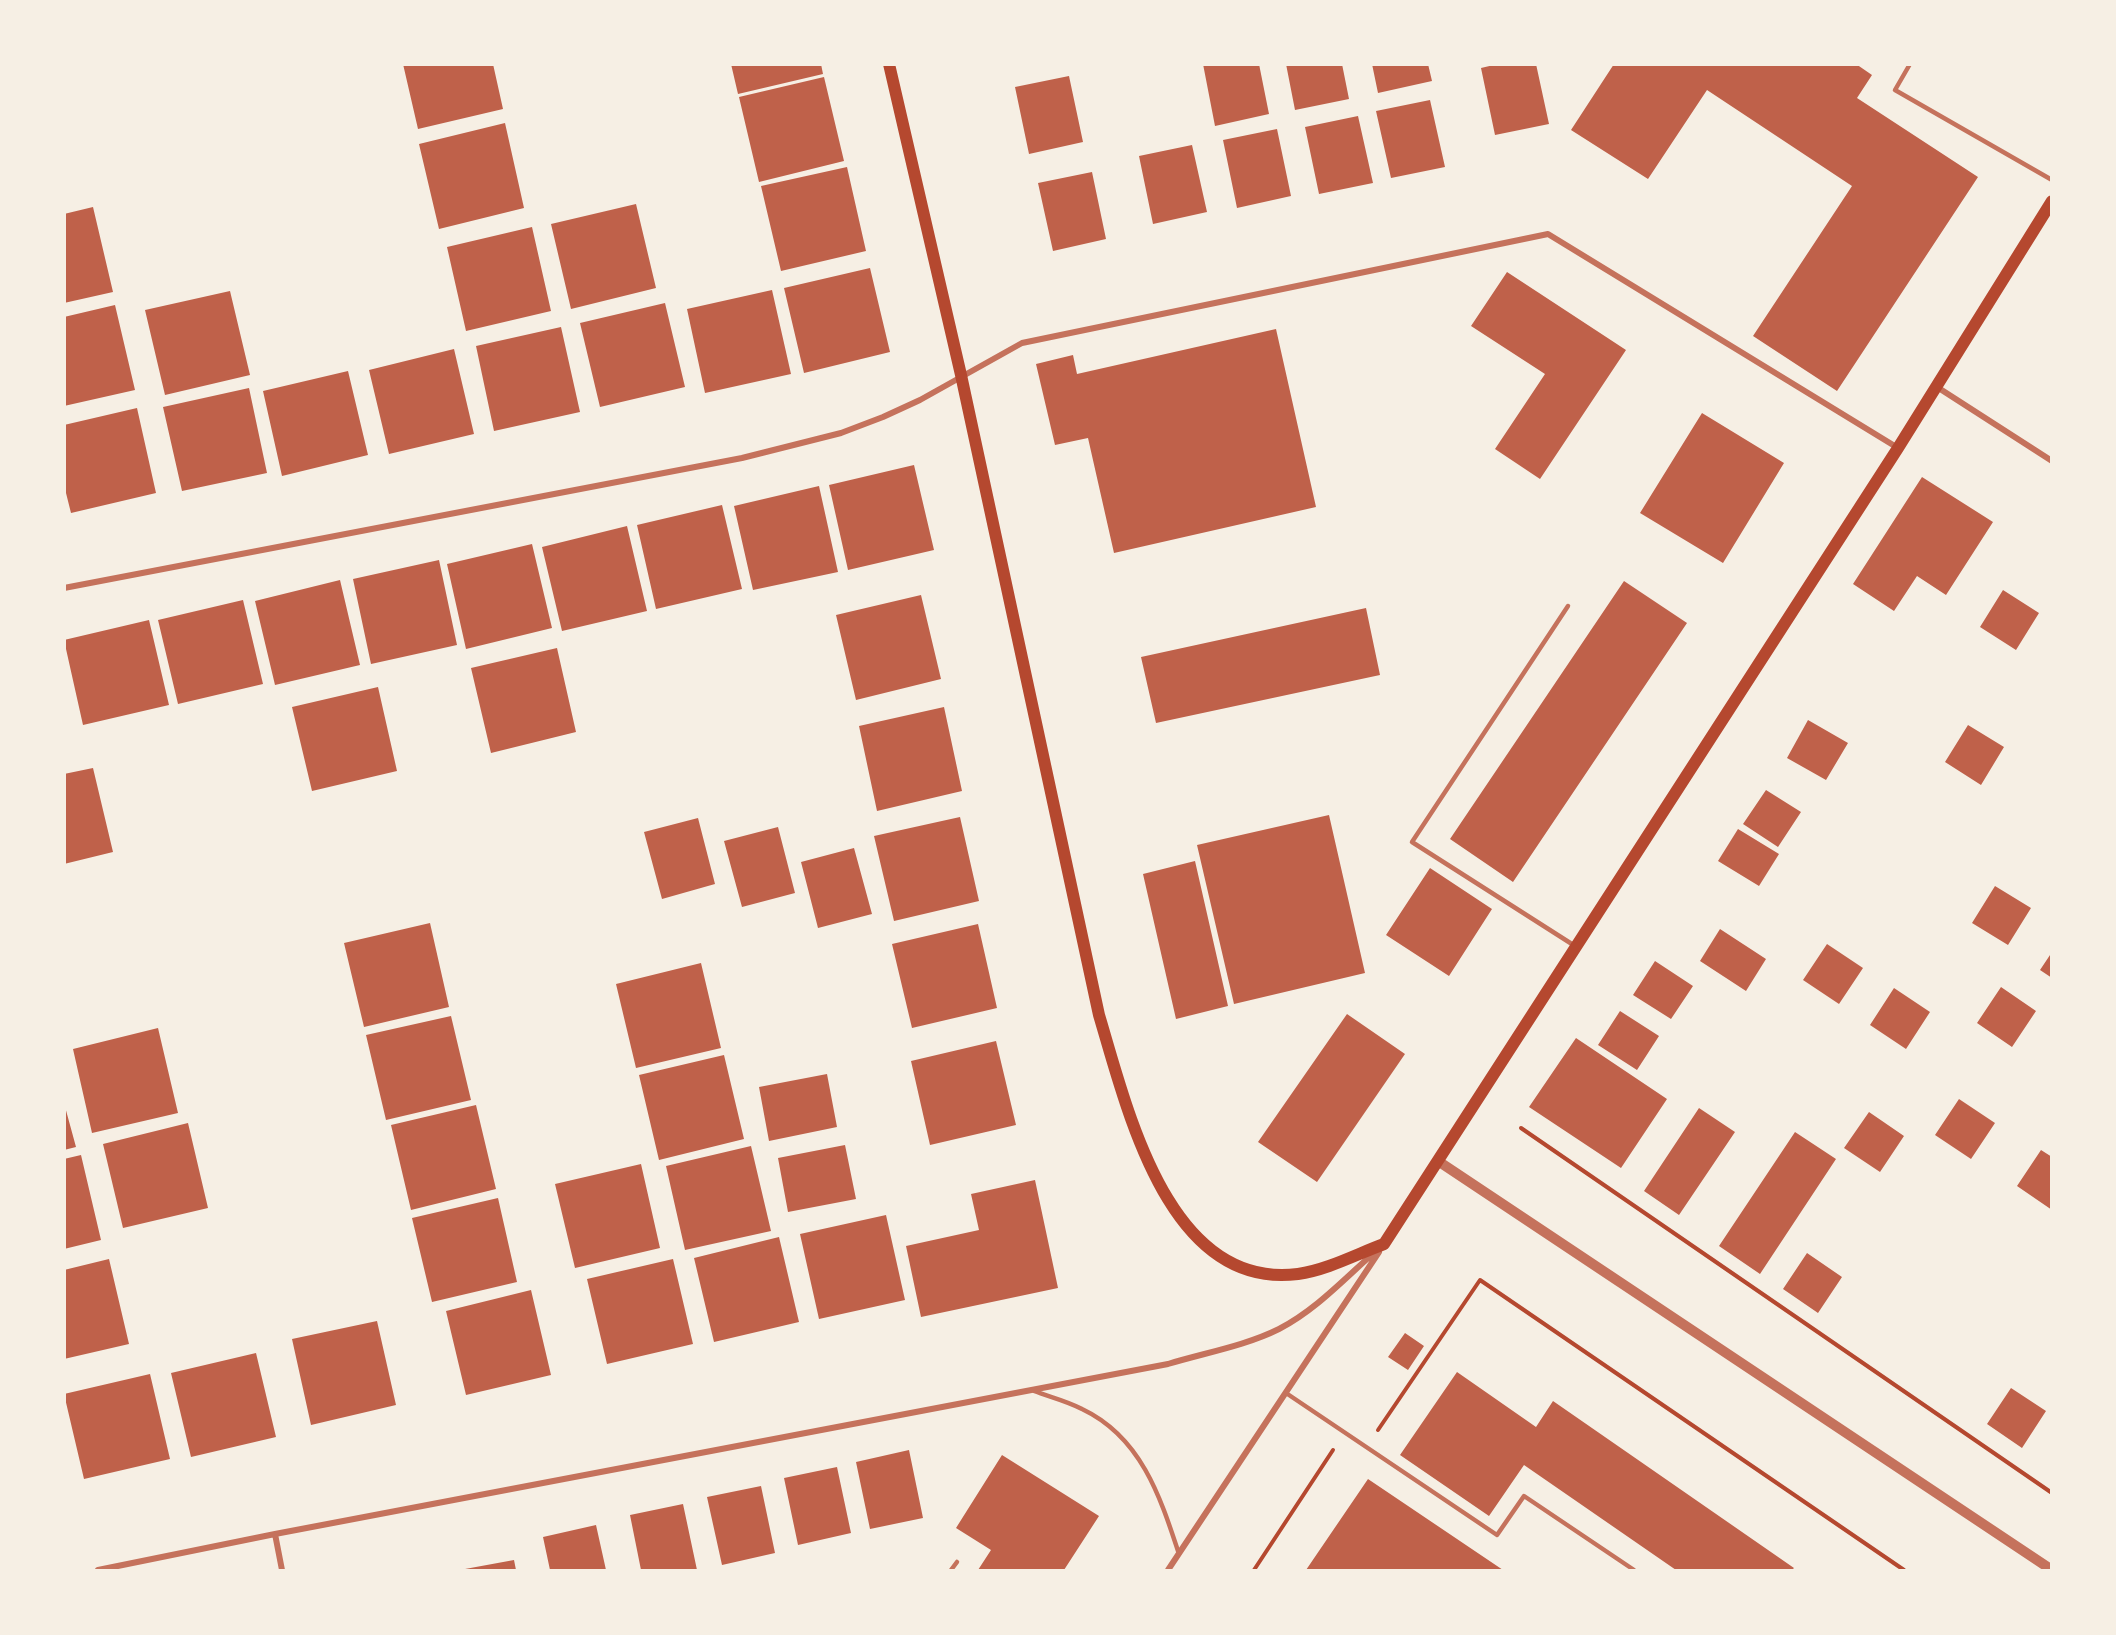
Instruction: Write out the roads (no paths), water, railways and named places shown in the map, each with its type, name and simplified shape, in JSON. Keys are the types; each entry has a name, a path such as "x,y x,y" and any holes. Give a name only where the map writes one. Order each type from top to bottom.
{"main road":[{"path":"889,64 961,375 1100,1015 1128,1113 1148,1164 1188,1226 1221,1258 1242,1269 1263,1273 1299,1274 1384,1244 1898,448 2052,201"}],"street":[{"path":"64,588 742,458 841,433 870,422 920,400 961,375 1022,343 1548,234 1898,448"},
{"path":"1937,387 2052,461"},
{"path":"1438,1161 2052,1570"},
{"path":"98,1570 275,1534 1167,1364 1232,1346 1277,1330 1317,1304 1384,1244"},
{"path":"1168,1570 1384,1244"},
{"path":"275,1534 282,1570"}],"lane":[{"path":"1910,64 1895,90 2052,180"},
{"path":"1568,606 1412,842 1576,947"},
{"path":"1032,1390 1082,1409 1106,1424 1132,1449 1152,1478 1179,1554"},
{"path":"1286,1392 1497,1535 1524,1496 1634,1570"},
{"path":"951,1570 957,1562"}]}
